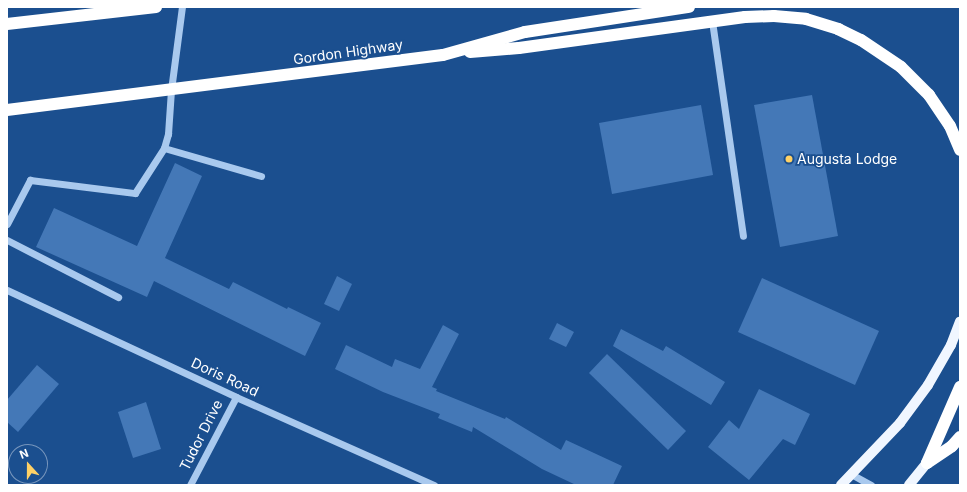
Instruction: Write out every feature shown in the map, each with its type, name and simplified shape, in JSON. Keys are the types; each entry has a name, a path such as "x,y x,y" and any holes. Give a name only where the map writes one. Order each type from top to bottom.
{"highway":[{"path":"7,24 156,7"},
{"name":"Gordon Highway","path":"7,110 443,55 525,32 689,7"},
{"path":"443,55 519,48 712,21 774,16 806,19 838,29 861,40 902,67 929,95 950,126 960,150"},
{"path":"927,463 960,387"},
{"path":"927,463 952,446 960,437"}],"main road":[{"path":"840,485 900,423 928,385 951,345 960,322"},
{"path":"909,485 927,463"}],"street":[{"path":"7,224 30,180 135,193 164,148 168,134 171,90 182,7"},
{"path":"712,21 743,236"},
{"path":"164,148 261,176"},
{"path":"7,240 118,297"},
{"name":"Doris Road","path":"7,290 236,396 434,485"},
{"name":"Tudor Drive","path":"190,485 236,396"},
{"path":"851,474 871,485"}],"building":[{"path":"812,95 838,236 780,247 754,105"},
{"path":"701,105 713,175 612,194 599,123"},
{"path":"175,163 202,176 165,258 229,289 233,282 287,309 288,307 321,323 305,356 154,281 147,297 36,247 54,208 137,246"},
{"path":"337,276 352,284 339,311 324,304"},
{"path":"762,278 879,331 855,385 738,332"},
{"path":"557,323 574,332 566,347 549,339"},
{"path":"443,325 459,334 432,387 437,389 436,391 505,419 506,417 561,450 566,440 622,466 613,485 576,485 542,469 473,427 472,432 438,418 440,414 383,392 335,369 346,345 392,367 395,359 420,369"},
{"path":"621,329 663,351 666,346 725,382 711,405 613,346"},
{"path":"607,354 686,431 668,450 589,373"},
{"path":"37,365 59,384 18,432 7,422 7,400"},
{"path":"759,389 810,414 795,445 783,439 749,480 708,447 729,420 739,429"},
{"path":"146,402 161,449 133,458 118,412"}],"place":[{"name":"Augusta Lodge","path":"789,159"}]}
